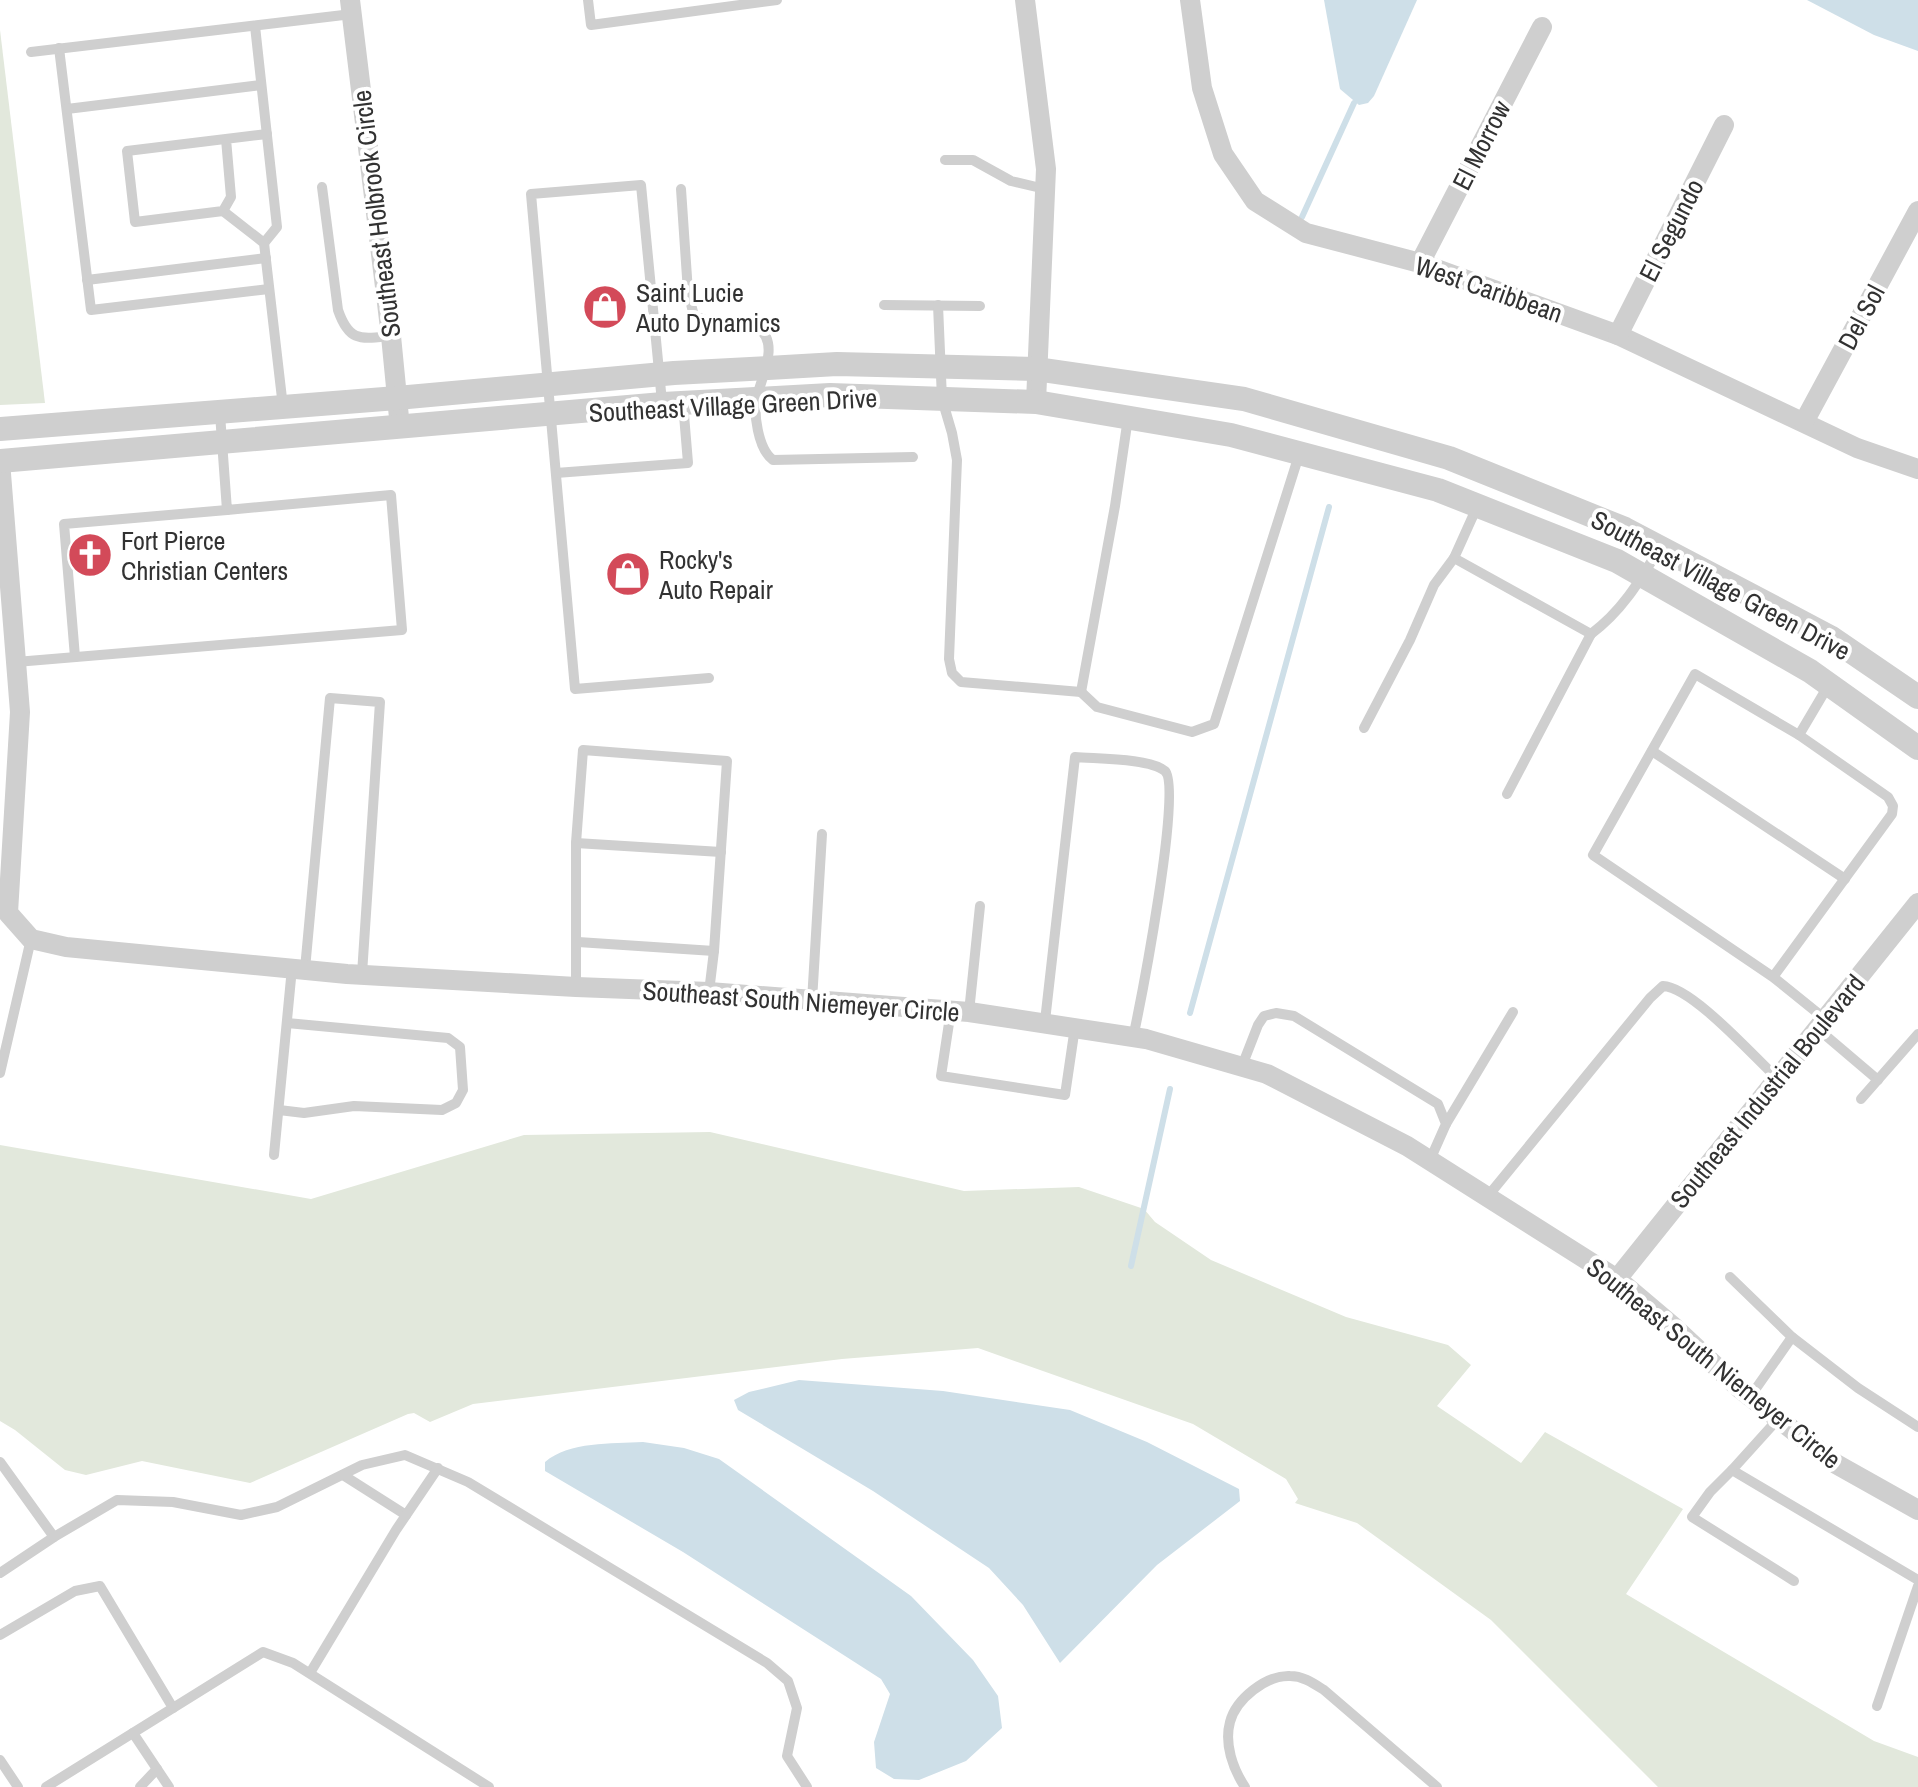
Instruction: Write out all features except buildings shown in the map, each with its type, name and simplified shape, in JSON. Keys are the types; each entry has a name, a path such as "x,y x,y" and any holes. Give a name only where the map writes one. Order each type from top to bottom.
{"street":[{"path":"1025,0 1046,169 1036,402"},
{"name":"West Caribbean","path":"1190,0 1202,88 1223,154 1255,201 1306,233 1420,263 1618,335 1857,448 1918,469"},
{"name":"Southeast Holbrook Circle","path":"351,7 400,428"},
{"name":"El Morrow","path":"1420,263 1542,27"},
{"name":"El Segundo","path":"1618,335 1724,125"},
{"name":"Del Sol","path":"1804,422 1918,211"},
{"name":"Southeast Village Green Drive","path":"0,429 660,374 837,364 1036,369 1259,404 1449,458 1625,529 1830,637 1918,697"},
{"name":"Southeast Village Green Drive","path":"0,461 673,403 830,395 1036,402 1231,435 1438,490 1478,505 1617,561 1810,671 1918,748"},
{"path":"0,461 3,530 20,712 4,917 31,939"},
{"path":"1829,684 1851,652"},
{"name":"Southeast Industrial Boulevard","path":"1617,1279 1918,903"},
{"name":"Southeast South Niemeyer Circle","path":"31,939 66,947 362,974 709,992 960,1011 1045,1021 1146,1039 1242,1066 1267,1074 1430,1160 1617,1279 1750,1397 1836,1464 1918,1510"}],"lane":[{"path":"588,0 591,25 777,0"},
{"path":"31,52 255,26 351,7"},
{"path":"255,26 277,227 264,243"},
{"path":"59,48 91,310 269,289"},
{"path":"67,109 261,85"},
{"path":"267,134 127,151 135,222 223,211 264,243 283,407"},
{"path":"223,211 231,197 226,139"},
{"path":"945,160 973,160 1011,181 1045,189"},
{"path":"556,473 688,463 673,403 660,374 641,185 531,194 575,689 709,678"},
{"path":"322,187 338,310 343,326 350,334 360,337 391,336"},
{"path":"681,189 688,292 694,316 712,322 740,322 758,328 766,339 768,368 756,399 760,445 766,455 773,460 913,457"},
{"path":"87,280 266,258"},
{"path":"884,305 980,306"},
{"path":"938,305 942,399 957,460 949,659 952,673 961,682 1081,692 1097,707 1192,732 1214,724 1300,453"},
{"path":"220,412 227,510"},
{"path":"1081,692 1128,418"},
{"path":"16,662 402,630 391,495 64,524 75,657"},
{"path":"1364,728 1410,640 1434,585 1454,558 1478,505"},
{"path":"1507,794 1591,634 1614,617 1661,548"},
{"path":"1454,558 1591,634"},
{"path":"1773,977 1892,814 1893,806 1888,797 1799,735 1695,674 1593,855 1773,977 1878,1080"},
{"path":"1799,735 1829,684"},
{"path":"274,1155 287,1023 298,969 330,698 380,702 362,974"},
{"path":"576,987 576,843 583,750 727,761 709,992"},
{"path":"1652,751 1845,879"},
{"path":"1045,1021 1075,757 1150,764 1166,772 1170,780 1169,814 1149,965 1133,1038"},
{"path":"812,1001 822,834"},
{"path":"576,843 721,852"},
{"path":"980,906 960,1011 941,1076 1065,1095 1075,1027"},
{"path":"0,1073 31,939"},
{"path":"578,942 714,951"},
{"path":"1488,1196 1663,986 1671,986 1690,997 1778,1079"},
{"path":"1430,1160 1446,1124 1513,1012"},
{"path":"1242,1066 1264,1016 1276,1013 1294,1016 1438,1104 1446,1124"},
{"path":"279,1110 304,1113 354,1106 442,1110 456,1103 463,1090 460,1047 448,1038 287,1023"},
{"path":"1861,1099 1918,1034"},
{"path":"1730,1277 1792,1337 1858,1388 1918,1427"},
{"path":"1750,1397 1792,1337"},
{"path":"1778,1419 1710,1492 1692,1517 1794,1581"},
{"path":"0,1573 117,1500 173,1502 241,1515 277,1507 362,1465 405,1455 468,1482 767,1663 788,1681 797,1708 787,1756 807,1787"},
{"path":"0,1462 54,1537"},
{"path":"310,1673 438,1468"},
{"path":"1732,1470 1918,1583 1877,1706"},
{"path":"343,1475 406,1515"},
{"path":"0,1635 75,1591 100,1586 173,1708"},
{"path":"46,1787 263,1652 277,1655 310,1673 489,1787"},
{"path":"1245,1787 1231,1760 1230,1722 1239,1705 1260,1684 1289,1675 1306,1679 1324,1690 1437,1787"},
{"path":"133,1733 169,1787"},
{"path":"0,1760 18,1787"},
{"path":"140,1787 157,1769"}],"shaded area":[{"path":"1324,0 1417,0 1374,96 1368,103 1359,105 1340,89"},
{"path":"1807,0 1918,0 1918,51 1874,35"},
{"path":"0,30 45,403 0,405"},
{"path":"710,1132 964,1191 1079,1187 1144,1209 1155,1222 1211,1260 1346,1317 1448,1345 1471,1365 1437,1406 1521,1463 1545,1432 1683,1509 1626,1594 1874,1741 1918,1757 1918,1787 1658,1787 1491,1620 1357,1523 1295,1503 1298,1499 1286,1479 1193,1424 978,1348 842,1359 473,1404 430,1422 414,1413 408,1414 250,1483 142,1461 86,1475 65,1470 0,1421 0,1145 311,1199 524,1135"},
{"path":"799,1380 943,1391 1070,1410 1147,1442 1239,1489 1240,1501 1157,1565 1060,1663 1023,1605 989,1568 873,1491 738,1410 734,1400 749,1392"},
{"path":"643,1442 684,1448 719,1459 911,1596 973,1660 998,1696 1002,1728 966,1761 919,1780 894,1779 876,1768 874,1742 890,1694 881,1679 683,1552 545,1471 545,1462 566,1450"}],"waterway":[{"path":"1302,217 1354,103"},
{"path":"1190,1013 1329,507"},
{"path":"1131,1266 1170,1089"}],"place":[{"name":"Saint Lucie Auto Dynamics","path":"605,307"},
{"name":"Fort Pierce Christian Centers","path":"90,555"},
{"name":"Rocky's Auto Repair","path":"628,574"}]}
